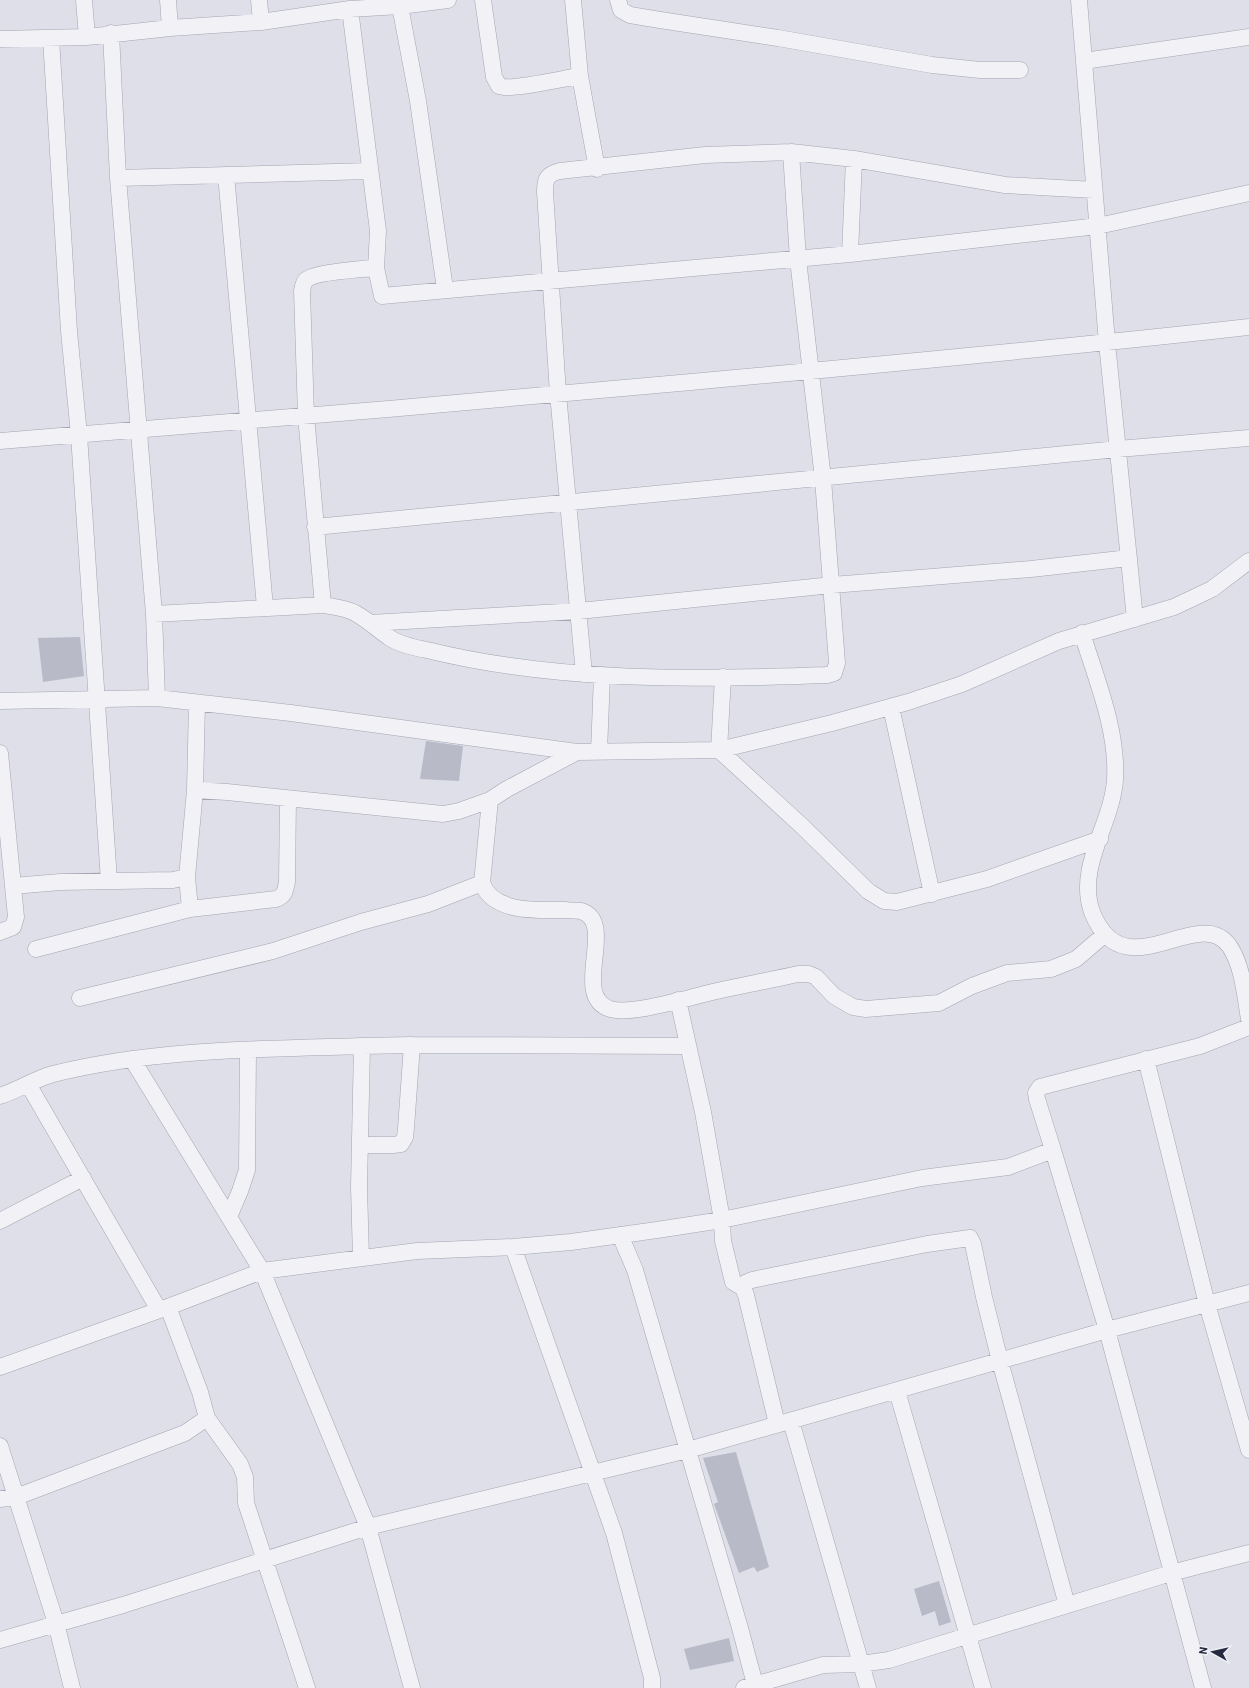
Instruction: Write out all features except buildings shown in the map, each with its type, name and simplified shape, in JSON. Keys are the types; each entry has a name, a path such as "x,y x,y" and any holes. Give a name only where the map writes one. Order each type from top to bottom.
{"street":[{"path":"84,0 87,36"},
{"path":"168,0 170,28"},
{"path":"260,0 261,22"},
{"path":"0,39 87,36 170,28 261,22 360,5 400,6 448,0"},
{"path":"483,0 494,77 499,86 512,87 580,76"},
{"path":"573,0 580,76 597,168"},
{"path":"618,0 621,10 630,15 778,38 932,65 980,70 1020,70"},
{"path":"1079,0 1107,343 1135,619"},
{"path":"360,5 370,171 378,231 376,268 382,296 445,289 552,282 850,254 1098,226 1249,193"},
{"path":"400,6 418,101 445,289"},
{"path":"111,33 118,178 154,614 157,698"},
{"path":"1084,61 1249,37"},
{"path":"50,38 69,331 79,435 109,881"},
{"path":"584,674 558,394 545,181 549,175 554,172 706,155 791,152 854,159 1005,185 1094,190"},
{"path":"154,614 323,605 348,610 370,623 391,639 426,650 497,665 602,675 723,677 827,675 834,673 837,663 832,585 812,371 798,259 791,152"},
{"path":"850,254 854,159"},
{"path":"118,178 370,171"},
{"path":"226,175 265,607"},
{"path":"323,605 306,416 302,291 303,285 307,279 312,276 342,271 376,268"},
{"path":"0,441 306,416 812,371 1107,343 1249,327"},
{"path":"315,527 823,479 1118,449 1249,438"},
{"path":"370,623 579,611 832,585 1031,569 1129,558"},
{"path":"0,701 157,698 291,713 578,752 719,750 832,723 891,707 962,684 1052,644 1082,633 1174,607 1212,589 1249,561"},
{"path":"1082,633 1103,702 1115,752 1115,781 1100,839 1090,868 1088,889 1092,911 1104,935 1114,943 1128,947 1143,947 1195,934 1210,934 1220,938 1229,946 1237,962 1249,1019"},
{"path":"599,752 602,675"},
{"path":"719,750 723,677"},
{"path":"190,909 188,877 195,790 196,703"},
{"path":"891,707 932,894"},
{"path":"719,750 803,827 868,891 884,901 897,902 987,879 1100,839"},
{"path":"195,790 443,814 490,800 507,789 578,752"},
{"path":"0,753 13,886 15,924 13,927 0,932"},
{"path":"36,949 190,909 276,899 282,896 285,892 287,882 288,799"},
{"path":"490,800 489,826 482,883 485,892 494,900 509,906 527,909 582,911 590,916 595,921 597,937 594,962 595,990 598,1000 605,1007 612,1010 629,1011 798,974 809,974 816,976 841,1002 853,1007 866,1009 939,1003 972,986 1007,973 1051,969 1076,960 1104,935"},
{"path":"13,886 109,881 173,880 188,877"},
{"path":"80,998 273,951 361,922 428,904 482,883"},
{"path":"678,1000 702,1112 722,1220 723,1241 733,1282 743,1288 746,1295 784,1423 868,1688"},
{"path":"1203,1688 1107,1330 1037,1099 1038,1089 1050,1084 1096,1074 1146,1059 1200,1046 1249,1027"},
{"path":"0,1096 52,1075 132,1059 248,1050 412,1045 687,1046"},
{"path":"360,1145 393,1145 401,1144 404,1140 412,1045"},
{"path":"361,1258 360,1145 362,1046"},
{"path":"229,1217 247,1170 248,1050"},
{"path":"132,1059 262,1270 368,1527 412,1688"},
{"path":"1146,1059 1207,1304 1249,1450"},
{"path":"28,1084 83,1178 163,1309 200,1392 207,1418 240,1464 245,1477 246,1503 307,1688"},
{"path":"0,1367 163,1309 262,1270 417,1251 513,1247 722,1220 899,1182 1008,1167 1053,1150"},
{"path":"0,1221 83,1178"},
{"path":"620,1234 635,1270 688,1450 752,1687 823,1665 861,1664 889,1660 1172,1573 1249,1553"},
{"path":"743,1288 745,1283 752,1280 927,1244 970,1238 974,1244 984,1297 1000,1361 1067,1605"},
{"path":"513,1247 616,1540 652,1678 652,1688"},
{"path":"0,1640 123,1605 368,1527 688,1450 1107,1330 1249,1293"},
{"path":"897,1391 983,1688"},
{"path":"0,1500 16,1497 185,1433 207,1418"},
{"path":"0,1446 56,1623 72,1688"}]}
